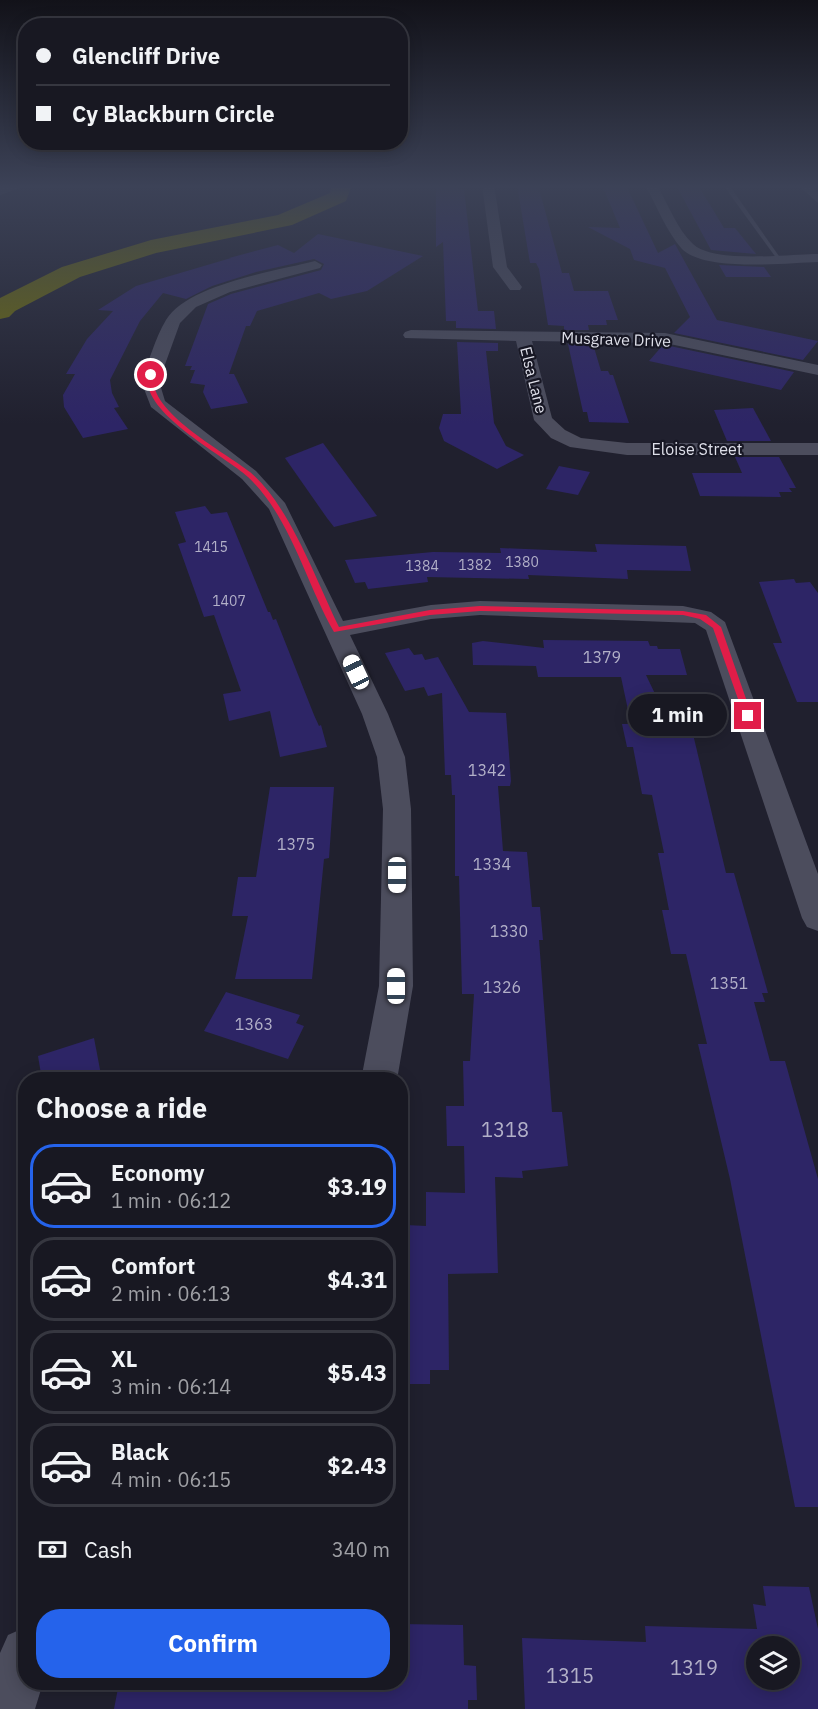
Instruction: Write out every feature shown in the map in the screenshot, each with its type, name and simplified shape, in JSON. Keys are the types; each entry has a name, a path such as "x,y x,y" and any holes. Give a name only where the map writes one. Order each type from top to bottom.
{"street":[{"path":"315,265 225,289 191,304 173,321 150,381 157,403 180,424 249,475 278,507 375,714 391,757 397,809 396,986 380,1072"},
{"path":"500,265 515,287"},
{"name":"Musgrave Drive","path":"411,335 665,338 818,370"},
{"name":"Elsa Lane","path":"523,336 543,420 558,434 577,444"},
{"name":"Eloise Street","path":"577,444 627,449 818,449"},
{"path":"337,630 430,612 480,608 683,613 703,617 717,627 818,918"},
{"path":"8,1709 18,1678"}],"building":[{"path":"208,265 288,265 212,286 186,299 163,293 140,321 110,380 112,393 119,407 114,408 128,429 83,438 64,407 63,395 75,374 66,374 87,339 113,311 98,310 136,286"},
{"path":"324,265 409,265 367,291 331,299 319,293 257,311 250,326 246,326 229,374 234,374 248,403 211,409 203,392 205,385 190,383 195,370 190,370 192,366 185,366 208,304 231,294 321,270"},
{"path":"444,265 473,265 478,311 494,311 496,329 456,328 456,321 446,321"},
{"path":"537,265 560,265 562,273 569,273 574,291 608,291 618,320 606,320 607,325 588,325 589,330 564,330 564,326 548,325"},
{"path":"652,265 686,265 717,320 818,341 803,360 674,333 690,317 664,266 665,268"},
{"path":"719,265 764,267 771,277 726,277"},
{"path":"457,342 498,343 498,351 486,351 494,423 506,446 524,455 497,469 444,441 439,428 443,414 461,414"},
{"path":"568,344 593,344 601,371 608,371 610,375 613,375 629,423 589,422 587,412 583,412"},
{"path":"663,345 794,372 781,390 649,361"},
{"path":"753,408 771,441 727,441 714,410"},
{"path":"323,443 377,516 334,527 327,518 285,458"},
{"path":"735,457 779,457 796,488 789,488 792,492 779,492 781,497 700,496 692,473 742,473"},
{"path":"559,466 590,472 578,495 546,489"},
{"path":"205,506 211,514 227,512 268,612 273,620 276,619 314,715 319,726 321,725 327,747 280,757 270,711 229,721 223,694 241,691 214,615 204,617 178,544 186,542 175,512"},
{"path":"595,544 686,546 691,571 627,570 628,579 528,575 529,579 427,577 428,582 368,589 365,582 355,583 345,560 433,552 501,553 500,548 597,552"},
{"path":"794,579 796,583 810,582 818,593 818,702 797,702 773,643 782,643 759,582"},
{"path":"543,640 648,641 650,646 657,646 658,649 680,649 687,675 646,675 670,725 684,734 693,734 726,873 734,873 768,993 762,993 765,1002 754,1002 770,1061 785,1061 818,1179 818,1507 795,1507 730,1179 698,1044 707,1044 686,954 671,954 662,910 669,910 658,853 664,853 652,795 642,794 633,747 627,747 622,724 631,724 621,677 538,677 536,666 473,665 472,643 483,641 544,648"},
{"path":"409,648 414,655 422,654 425,660 438,657 469,712 506,713 511,781 510,786 498,786 503,851 527,852 532,907 540,907 543,940 539,940 552,1112 562,1112 568,1166 522,1171 523,1178 495,1177 498,1273 448,1274 449,1370 430,1370 430,1384 408,1384 408,1225 426,1226 426,1192 465,1193 464,1146 447,1146 446,1106 464,1106 463,1061 470,1061 474,994 462,994 459,876 455,876 455,795 452,795 451,775 445,775 442,693 428,696 424,687 405,691 385,653"},
{"path":"270,787 334,787 329,858 324,859 312,979 235,979 248,916 232,916 238,877 256,877"},
{"path":"226,992 300,1015 296,1023 304,1026 288,1059 204,1031"},
{"path":"94,1038 100,1072 41,1072 38,1056"},
{"path":"763,1586 809,1587 818,1629 818,1709 525,1709 522,1638 646,1642 645,1626 757,1629 753,1604 766,1606"},
{"path":"408,1624 463,1625 464,1665 476,1666 477,1700 468,1700 468,1709 114,1709 118,1690 408,1690"}],"waterway":[{"path":"0,311 6,305 71,272 94,265"}],"route":[{"path":"151,375 150,381 157,403 180,424 249,475 278,507 337,630 430,612 480,608 683,613 703,617 717,627 748,716"}]}
